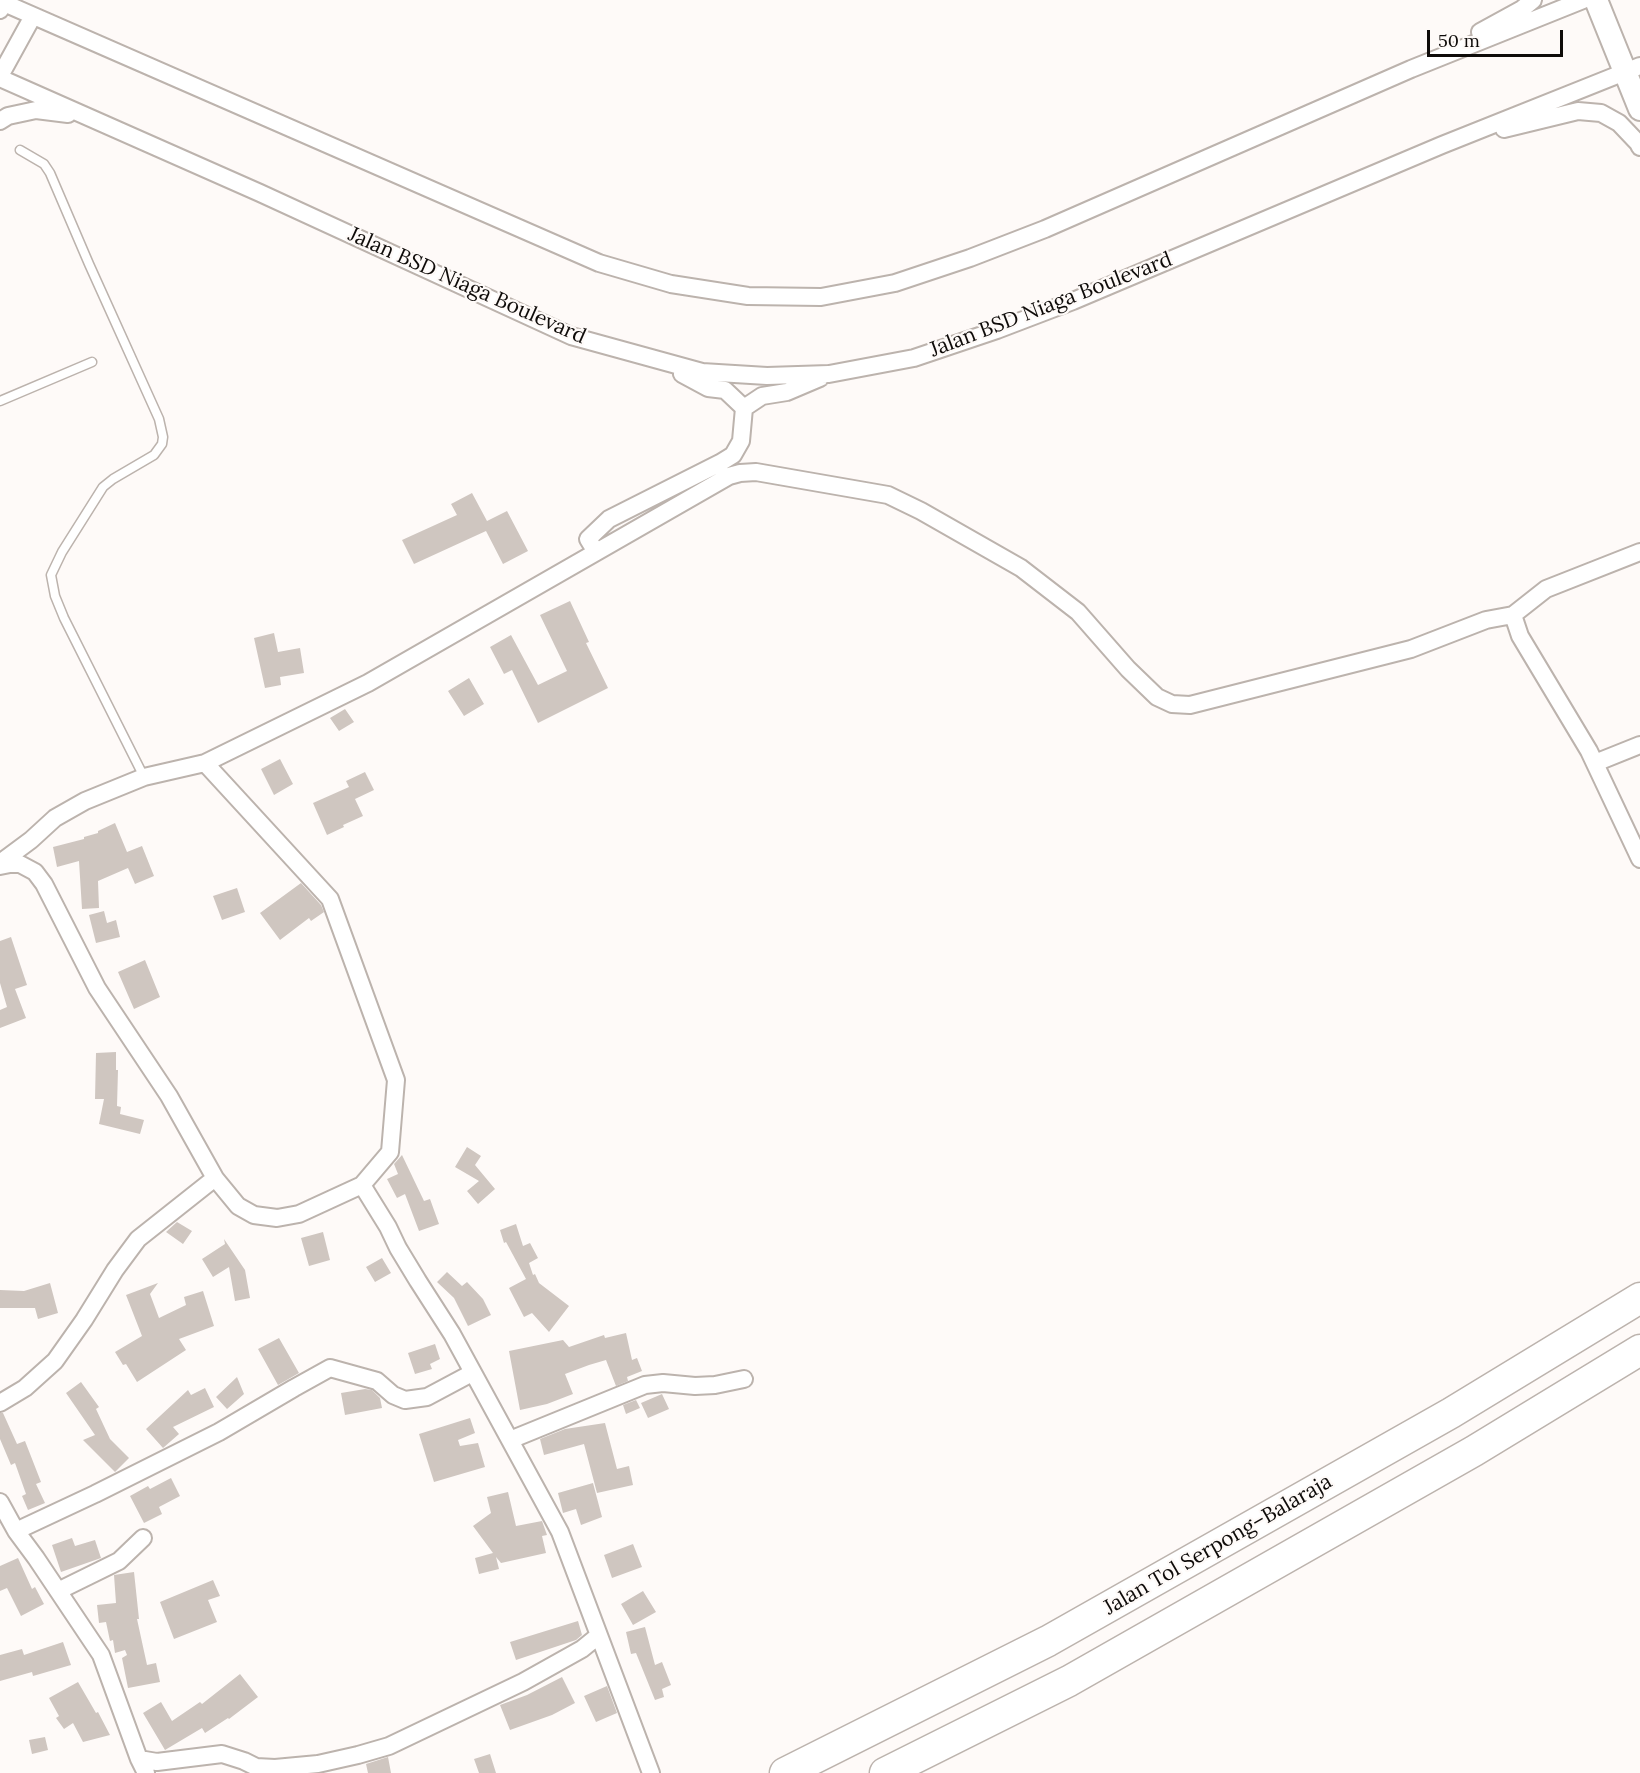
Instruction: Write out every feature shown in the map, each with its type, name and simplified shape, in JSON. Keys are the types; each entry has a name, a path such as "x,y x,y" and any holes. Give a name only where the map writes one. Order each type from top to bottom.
{"highway":[{"name":"Jalan Tol Serpong–Balaraja","path":"785,1773 1048,1641 1451,1413 1640,1298"},
{"name":"Jalan Tol Serpong–Balaraja","path":"885,1773 1069,1681 1474,1451 1640,1350"}],"main road":[{"path":"1596,0 1633,69 1640,109"}],"street":[{"path":"1411,69 1522,9 1533,0"},
{"path":"2,7 33,16 598,263 671,284 748,296 821,297 895,283 1045,229 1411,69 1583,0"},
{"path":"0,77 33,16"},
{"name":"Jalan BSD Niaga Boulevard","path":"0,77 571,336 702,372 767,376 829,374 914,358 997,330 1084,296 1442,145 1633,69"},
{"path":"0,121 8,116 36,110 87,116"},
{"path":"1442,145 1578,111 1601,113 1619,123 1640,147"},
{"path":"655,360 708,388 725,390 744,408"},
{"path":"744,408 762,396 787,392 829,374"},
{"path":"596,552 588,539 609,519 720,463 733,454 741,441 744,408"},
{"path":"0,865 55,818 85,801 144,777 205,763 368,683 729,476 740,473 756,472 888,495 938,520 1021,568 1078,612 1128,669 1157,697 1172,704 1190,705 1412,650 1486,620 1513,615 1546,589 1640,552"},
{"path":"1513,615 1520,636 1595,763 1640,859"},
{"path":"1595,763 1640,746"},
{"path":"0,865 20,864 35,872 44,884 97,988 169,1096 215,1178 238,1206 254,1215 277,1218 299,1214 362,1185 390,1152 396,1080 330,898 205,763"},
{"path":"0,1403 25,1388 55,1361 138,1239 215,1178"},
{"path":"362,1185 452,1335 560,1532 651,1773"},
{"path":"16,1531 219,1432 330,1368 377,1381 393,1395 405,1400 427,1397 472,1373"},
{"path":"510,1440 645,1385 663,1383 705,1386 744,1379"},
{"path":"0,1502 16,1531 101,1655 152,1767 222,1754 256,1767 318,1764 389,1746 523,1682 582,1649 598,1636"},
{"path":"58,1591 120,1562 143,1538"}],"lane":[{"path":"20,150 44,164 50,173 159,419 163,436 162,444 154,455 103,487 89,506 51,575 55,596 64,618 144,777"},
{"path":"0,401 92,362"}],"building":[{"path":"472,493 487,521 507,511 528,551 503,564 486,531 414,564 402,540 457,515 451,504"},
{"path":"570,601 589,642 586,643 608,688 538,723 512,670 504,674 490,647 511,635 538,685 567,671 540,615"},
{"path":"274,633 278,652 300,648 304,673 280,677 281,685 265,688 254,638"},
{"path":"469,678 484,704 464,716 448,691"},
{"path":"345,709 354,722 339,731 330,718"},
{"path":"280,759 293,784 274,795 261,769"},
{"path":"365,772 374,790 355,799 363,816 327,835 313,803 349,787 346,781"},
{"path":"115,823 127,852 142,846 154,876 135,884 128,868 98,881 99,908 82,909 79,861 57,867 53,847 84,839"},
{"path":"301,883 321,905 324,912 311,921 309,918 280,940 260,913"},
{"path":"237,888 245,912 222,920 213,896"},
{"path":"104,911 107,923 116,920 120,937 96,943 89,915"},
{"path":"11,937 27,985 15,989 26,1018 0,1028 0,1010 7,1007 0,983 0,941"},
{"path":"145,960 160,997 134,1009 118,972"},
{"path":"116,1052 117,1106 121,1107 120,1114 144,1120 140,1134 99,1124 104,1099 95,1099 96,1053"},
{"path":"467,1147 481,1156 475,1165 495,1189 478,1204 467,1191 479,1181 455,1167"},
{"path":"402,1155 424,1201 430,1199 439,1224 419,1231 405,1194 397,1198 387,1179 398,1174 394,1164"},
{"path":"177,1222 192,1231 183,1244 166,1232"},
{"path":"516,1224 523,1246 530,1243 538,1258 529,1263 533,1275 535,1274 539,1283 569,1306 549,1332 532,1313 524,1317 509,1288 526,1279 506,1242 504,1243 500,1230"},
{"path":"323,1232 330,1260 309,1266 301,1238"},
{"path":"224,1239 245,1270 250,1298 235,1301 229,1267 213,1277 202,1259 225,1244"},
{"path":"382,1258 391,1273 375,1282 366,1267"},
{"path":"447,1272 462,1286 467,1282 483,1299 491,1315 468,1326 454,1298 437,1282"},
{"path":"50,1283 58,1313 38,1319 35,1308 0,1308 0,1290 24,1291"},
{"path":"158,1283 150,1294 159,1318 186,1305 184,1297 203,1291 214,1326 179,1339 186,1350 137,1382 115,1352 142,1336 126,1295"},
{"path":"626,1333 632,1360 637,1358 642,1371 627,1377 628,1381 616,1386 606,1360 589,1365 565,1374 573,1394 547,1404 520,1410 509,1351 563,1340 569,1347 604,1335 605,1338"},
{"path":"279,1338 299,1373 278,1385 258,1349"},
{"path":"435,1344 440,1359 430,1364 432,1369 415,1374 408,1353"},
{"path":"237,1377 244,1394 227,1409 216,1397"},
{"path":"81,1382 99,1407 96,1409 110,1439 129,1458 115,1472 83,1440 95,1435 66,1393"},
{"path":"205,1388 214,1407 173,1427 179,1434 163,1448 146,1429 188,1390 191,1395"},
{"path":"372,1390 380,1398 382,1408 345,1415 341,1393"},
{"path":"662,1394 669,1409 648,1418 641,1403"},
{"path":"636,1400 640,1408 626,1414 623,1405"},
{"path":"0,1413 3,1413 17,1444 25,1441 41,1482 36,1484 45,1503 28,1510 22,1496 26,1494 15,1463 11,1465 0,1439"},
{"path":"470,1418 475,1433 458,1440 460,1446 478,1443 485,1467 434,1482 419,1434"},
{"path":"605,1423 617,1469 629,1466 633,1485 597,1493 584,1444 544,1455 540,1439 565,1429"},
{"path":"171,1478 180,1496 159,1507 162,1514 144,1523 130,1496 148,1486 150,1489"},
{"path":"593,1483 602,1517 581,1525 576,1509 563,1513 558,1493"},
{"path":"508,1492 516,1526 542,1521 547,1535 542,1536 546,1553 501,1563 496,1557 499,1569 479,1574 475,1558 493,1553 473,1526 491,1513 487,1497"},
{"path":"72,1538 75,1546 95,1540 101,1558 61,1572 52,1545"},
{"path":"633,1544 642,1567 612,1578 604,1555"},
{"path":"18,1558 32,1589 35,1587 44,1604 21,1616 7,1588 0,1591 0,1566"},
{"path":"134,1572 139,1619 137,1619 147,1665 156,1663 160,1682 128,1688 122,1658 127,1655 125,1650 115,1653 106,1622 99,1623 97,1605 116,1603 114,1575"},
{"path":"213,1580 220,1596 208,1600 217,1622 174,1639 160,1602"},
{"path":"643,1591 656,1612 633,1625 621,1604"},
{"path":"578,1621 582,1635 576,1640 516,1660 510,1642"},
{"path":"645,1627 655,1665 662,1662 671,1685 662,1689 664,1697 655,1700 636,1653 631,1654 626,1632"},
{"path":"63,1642 71,1665 33,1676 32,1672 0,1681 0,1655 22,1649 24,1655"},
{"path":"240,1674 258,1697 229,1719 205,1733 202,1728 165,1750 143,1713 161,1702 172,1721 200,1702 202,1704"},
{"path":"562,1677 575,1703 552,1715 510,1730 500,1705 527,1695"},
{"path":"78,1682 110,1735 83,1742 73,1723 64,1729 56,1718 59,1716 49,1698"},
{"path":"607,1686 617,1713 596,1722 584,1696"},
{"path":"45,1737 48,1750 32,1754 29,1740"},
{"path":"490,1754 496,1773 479,1773 474,1759"},
{"path":"388,1757 391,1773 368,1773 366,1764"}]}
